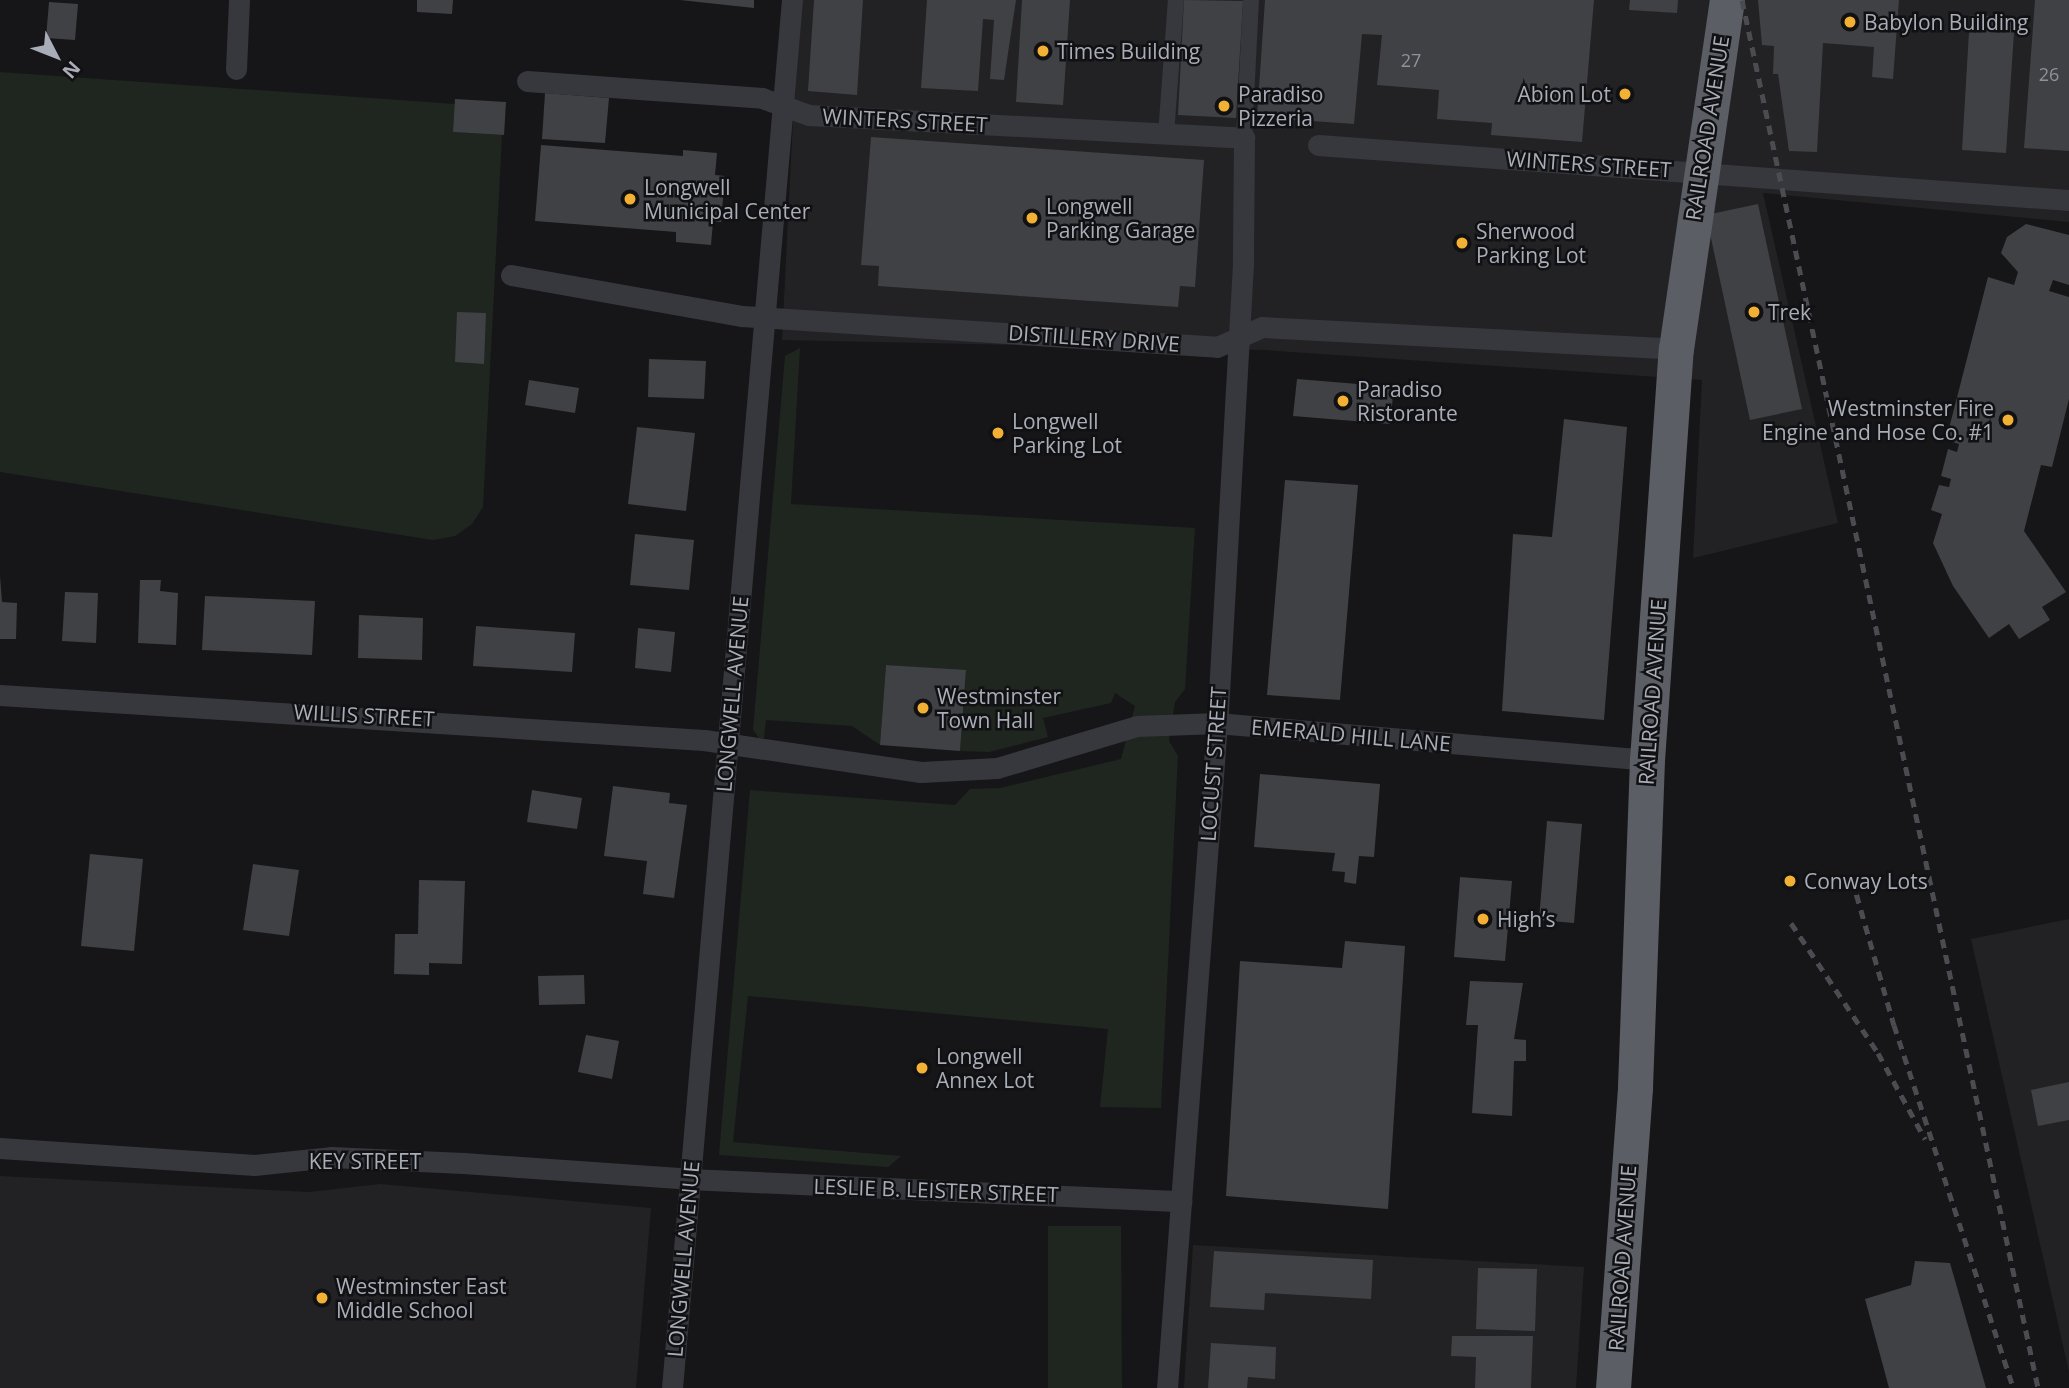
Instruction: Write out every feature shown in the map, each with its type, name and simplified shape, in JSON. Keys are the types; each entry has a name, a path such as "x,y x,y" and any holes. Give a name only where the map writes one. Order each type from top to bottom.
{"highway":[{"name":"RAILROAD AVENUE","path":"1613,1388 1635,1087 1647,760 1676,349 1699,171 1727,0"}],"street":[{"path":"236,69 239,0"},
{"name":"LONGWELL AVENUE","path":"672,1388 792,0"},
{"path":"1166,135 1176,0"},
{"path":"1244,138 1251,0"},
{"name":"WINTERS STREET","path":"527,81 762,98 808,115 1244,138"},
{"name":"LOCUST STREET","path":"1167,1388 1216,723 1238,337 1244,138"},
{"name":"WINTERS STREET","path":"1318,145 2069,200"},
{"name":"DISTILLERY DRIVE","path":"511,275 765,317 1217,347 1262,327 1676,349"},
{"name":"WILLIS STREET","path":"0,695 457,720 728,746"},
{"name":"EMERALD HILL LANE","path":"728,746 921,772 962,771 1008,765 1137,726 1216,723 1647,760"},
{"name":"KEY STREET","path":"0,1149 254,1165 331,1157 689,1180"},
{"name":"LESLIE B. LEISTER STREET","path":"689,1180 1182,1201"}],"shaded area":[{"path":"799,0 2069,0 2069,222 1763,193 1838,523 1693,558 1702,380 1264,350 782,340"},
{"path":"0,72 455,104 454,132 502,135 483,507 472,524 455,536 433,540 0,472"},
{"path":"800,348 791,504 1195,528 1185,689 1175,702 1169,741 1178,756 1161,1108 1100,1107 1108,1029 748,996 733,1142 901,1156 888,1167 719,1155 750,790 955,805 970,789 1000,788 1121,759 1135,706 1115,693 1111,703 1043,718 1048,737 989,752 960,751 966,671 886,665 880,745 852,726 766,720 764,738 759,738 753,730 785,356"},
{"path":"2069,919 2069,1372 1971,939"},
{"name":"Westminster East Middle School","path":"0,1176 309,1192 380,1184 651,1208 636,1388 0,1388"},
{"path":"1048,1226 1121,1226 1122,1388 1048,1388"},
{"path":"1193,1245 1584,1267 1576,1388 1184,1388"}],"building":[{"path":"417,0 453,0 452,14 417,12"},
{"path":"680,0 754,0 754,8"},
{"path":"814,0 863,0 857,95 808,91"},
{"path":"927,0 1016,0 1004,80 990,79 994,20 983,19 978,91 921,88"},
{"name":"Times Building","path":"1022,0 1070,0 1063,105 1016,102"},
{"path":"1184,0 1243,1 1236,118 1178,115"},
{"path":"1265,0 1594,0 1582,142 1491,135 1492,123 1437,119 1439,90 1377,85 1382,35 1362,34 1354,124 1257,117"},
{"path":"1630,0 1678,0 1677,13 1629,10"},
{"path":"1758,0 1899,0 1893,79 1872,77 1874,47 1823,43 1817,152 1789,151 1778,74 1773,74 1774,46 1762,45"},
{"path":"2035,0 2069,0 2069,151 2024,148"},
{"path":"49,2 78,4 75,40 46,38"},
{"path":"1970,15 2015,17 2006,153 1962,150"},
{"path":"545,93 609,98 605,143 542,139"},
{"path":"455,99 506,102 504,135 453,132"},
{"name":"Longwell Parking Garage","path":"871,137 1204,160 1195,287 1180,286 1178,307 878,286 879,266 861,265"},
{"name":"Longwell Municipal Center","path":"541,145 683,156 683,150 717,153 715,175 725,176 721,222 713,222 711,245 676,242 676,232 535,221"},
{"name":"Trek","path":"1758,204 1802,409 1750,420 1706,215"},
{"name":"Westminster Fire Engine and Hose Co. #1","path":"2026,224 2069,235 2069,285 2053,280 2049,291 2069,297 2069,399 2052,467 2041,465 2024,531 2066,592 2042,607 2050,620 2019,639 2009,624 1989,638 1953,586 1933,543 1942,514 1931,510 1939,485 1949,487 1951,479 1941,476 1948,449 1957,452 1959,444 1946,440 1988,277 2014,285 2018,272 2001,253 2007,237"},
{"path":"457,312 486,313 484,364 455,362"},
{"path":"649,359 706,361 704,399 648,397"},
{"name":"Paradiso Ristorante","path":"1297,379 1394,387 1390,424 1293,416"},
{"path":"529,380 579,388 575,413 525,405"},
{"path":"1564,419 1627,427 1604,720 1502,711 1513,534 1552,537"},
{"path":"637,427 695,433 686,511 628,504"},
{"path":"1285,480 1358,485 1340,700 1267,695"},
{"path":"635,534 694,540 689,590 630,585"},
{"path":"0,576 2,602 17,603 16,639 0,639"},
{"path":"140,580 161,580 160,591 178,593 176,645 138,643"},
{"path":"65,592 98,593 96,643 62,641"},
{"path":"205,596 315,601 312,655 202,650"},
{"path":"359,615 423,618 422,660 358,658"},
{"path":"476,626 575,633 572,672 473,666"},
{"path":"638,628 675,632 671,672 635,668"},
{"name":"Westminster Town Hall","path":"886,665 966,670 960,751 880,745"},
{"path":"1260,774 1380,784 1374,857 1359,856 1356,884 1344,882 1345,872 1332,871 1335,853 1254,847"},
{"path":"613,786 670,793 669,803 687,805 674,898 643,894 647,861 604,856"},
{"path":"532,790 582,798 577,829 527,822"},
{"name":"High’s","path":"1547,821 1582,824 1574,923 1539,920"},
{"path":"90,854 143,859 134,951 81,946"},
{"path":"253,864 299,870 289,936 243,930"},
{"name":"High’s","path":"1460,877 1512,881 1505,961 1454,957"},
{"path":"419,880 465,881 462,964 429,963 429,975 394,974 395,934 418,934"},
{"path":"1345,941 1405,946 1388,1209 1226,1196 1240,961 1342,968"},
{"path":"584,975 585,1004 539,1005 538,976"},
{"path":"1470,981 1523,983 1514,1039 1526,1040 1526,1061 1514,1061 1512,1116 1472,1113 1478,1025 1466,1025"},
{"path":"586,1035 619,1041 612,1079 578,1072"},
{"path":"2069,1082 2069,1120 2038,1126 2031,1090"},
{"path":"1214,1251 1373,1260 1371,1299 1265,1293 1264,1310 1210,1307"},
{"path":"1915,1261 1950,1263 1986,1388 1889,1388 1865,1299 1911,1285"},
{"path":"1478,1268 1537,1269 1535,1331 1476,1329"},
{"path":"1452,1336 1533,1336 1531,1388 1475,1388 1476,1357 1451,1356"},
{"path":"1211,1343 1276,1347 1275,1379 1248,1377 1247,1388 1208,1388"}],"railway":[{"path":"1742,0 2038,1388"},
{"path":"1852,879 1894,1025 2013,1388"},
{"path":"1791,923 1878,1053 1925,1139"}],"place":[{"name":"Babylon Building","path":"1850,22"},
{"name":"Times Building","path":"1043,51"},
{"name":"Abion Lot","path":"1625,94"},
{"name":"Paradiso Pizzeria","path":"1224,106"},
{"name":"Longwell Municipal Center","path":"630,199"},
{"name":"Longwell Parking Garage","path":"1032,218"},
{"name":"Sherwood Parking Lot","path":"1462,243"},
{"name":"Trek","path":"1754,312"},
{"name":"Paradiso Ristorante","path":"1343,401"},
{"name":"Westminster Fire Engine and Hose Co. #1","path":"2008,420"},
{"name":"Longwell Parking Lot","path":"998,433"},
{"name":"Westminster Town Hall","path":"923,708"},
{"name":"Conway Lots","path":"1790,881"},
{"name":"High’s","path":"1483,919"},
{"name":"Longwell Annex Lot","path":"922,1068"},
{"name":"Westminster East Middle School","path":"322,1298"}]}
